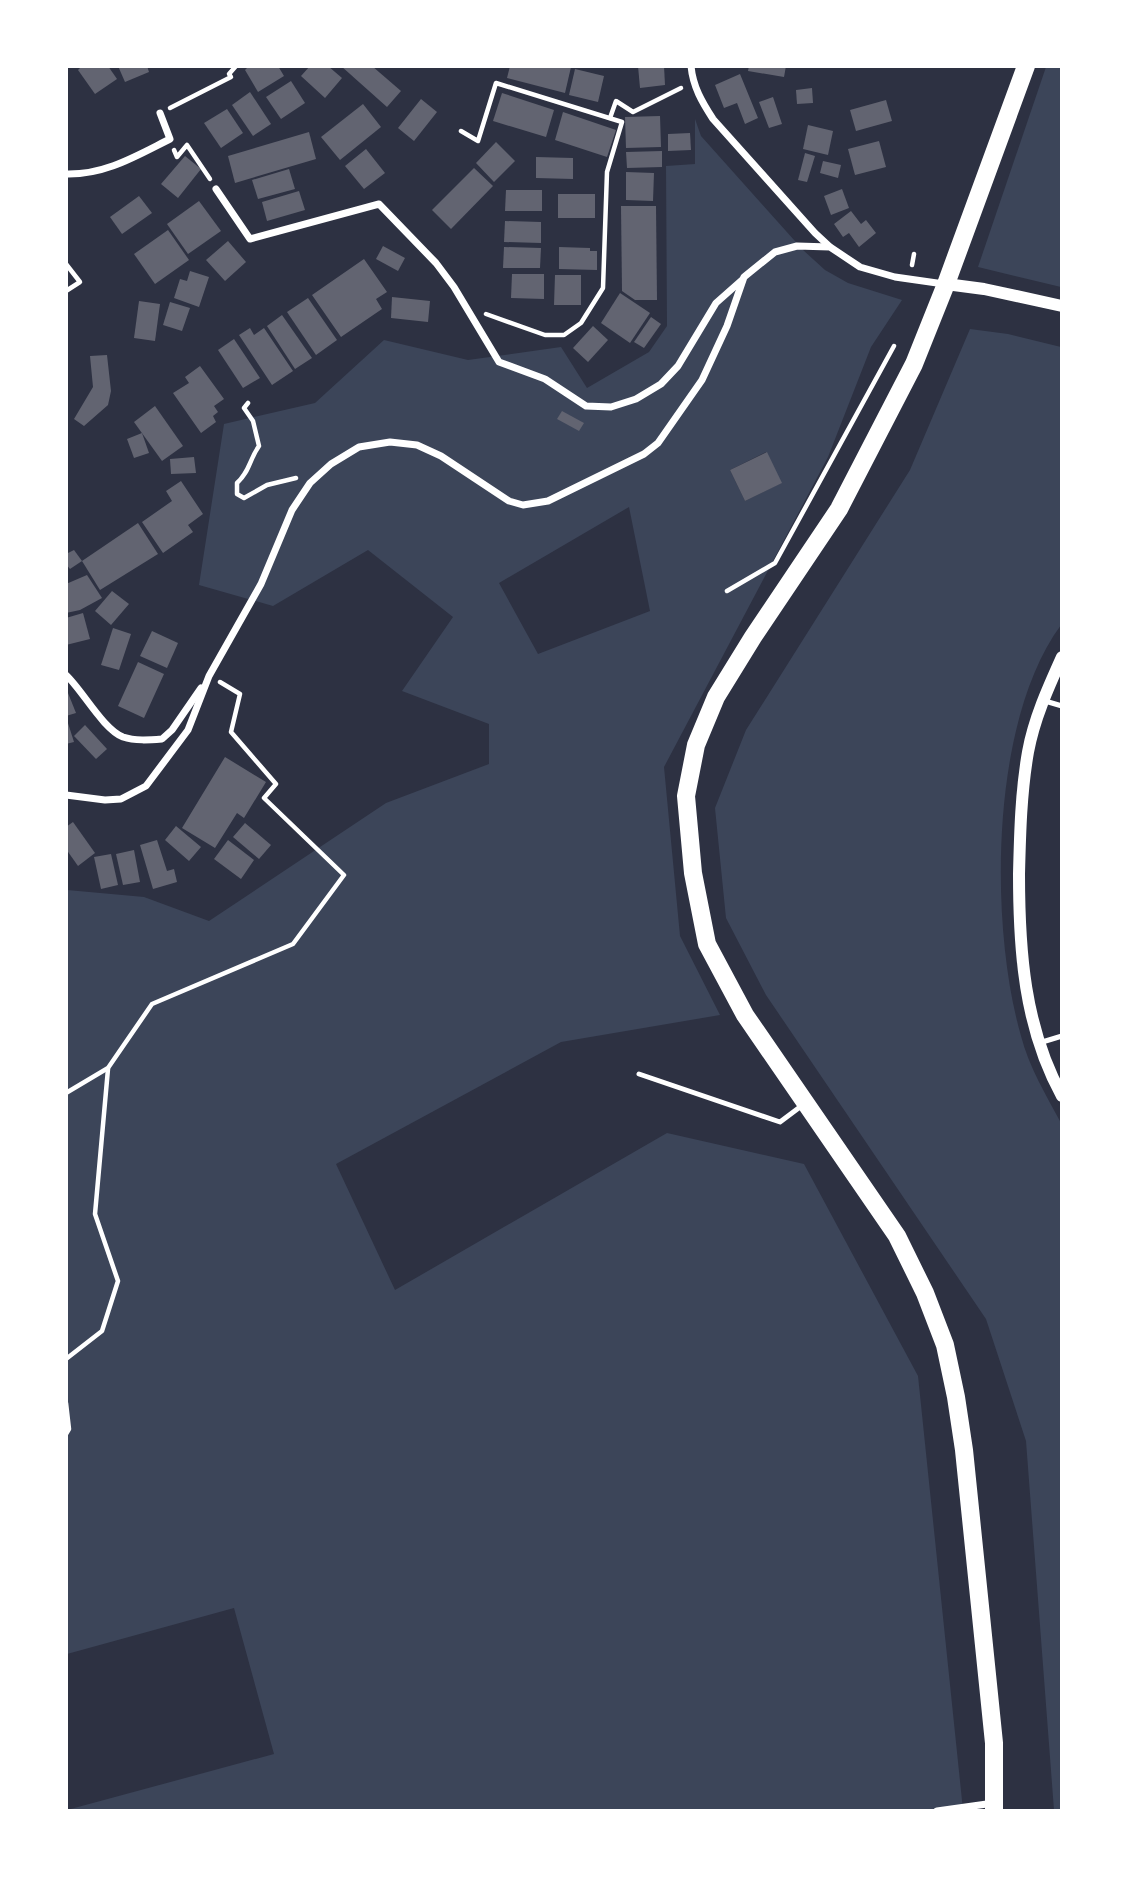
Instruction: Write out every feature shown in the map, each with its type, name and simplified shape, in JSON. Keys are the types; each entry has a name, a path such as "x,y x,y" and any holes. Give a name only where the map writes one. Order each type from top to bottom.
{"main road":[{"path":"994,1807 994,1743 965,1462 945,1345 925,1293 897,1237 745,1015 706,944 692,873 686,796 696,745 716,697 838,509 914,364 1026,66"}],"street":[{"path":"691,66 692,79 713,120 815,233 830,247 860,267 895,277 984,289 1062,306"},
{"path":"66,174 88,174 107,170 170,139 160,113"},
{"path":"216,189 250,239 379,204 436,263 499,362 545,379 586,406 611,407 636,399 661,384 678,366 716,303 775,252 797,246 830,247"},
{"path":"66,675 110,728 121,736 162,739 172,730 209,676 261,584 292,510 310,483 331,464 359,447 390,442 417,445 441,456 509,501 523,505 548,501 643,454 658,443 702,380 727,326 744,278"},
{"path":"1062,657 1042,700 1028,751 1019,865 1019,926 1025,987 1039,1043 1062,1096"},
{"path":"66,795 105,800 121,799 146,786 188,730 209,676"},
{"path":"937,1811 994,1807"}],"lane":[{"path":"1042,700 1062,706"},
{"path":"1039,1043 1062,1036"},
{"path":"639,1074 780,1122 805,1103"}],"path":[{"path":"160,113 231,77 229,74 236,66"},
{"path":"610,118 616,101 633,112 678,91 692,79"},
{"path":"461,131 478,141 496,83 622,122 607,172 603,288 581,323 564,335 545,335 466,307"},
{"path":"170,139 177,157 187,145 216,189"},
{"path":"66,264 80,282 66,291"},
{"path":"727,591 775,563 894,346"},
{"path":"248,403 244,408 253,421 259,446 250,458 248,472 237,482 237,494 244,498 267,485 293,477"},
{"path":"66,1093 108,1068 152,1004 293,944 344,875 264,798 276,784 231,732 240,694 209,676"},
{"path":"66,1359 102,1331 118,1282 95,1214 108,1068"},
{"path":"66,1403 69,1429 66,1434"}],"shaded area":[{"path":"1046,67 1061,67 1061,287 978,267"},
{"path":"695,119 701,136 803,250 825,270 848,283 902,300 871,347 828,457 664,767 680,936 720,1015 561,1042 336,1164 395,1290 667,1133 804,1164 918,1376 963,1810 67,1810 274,1754 234,1608 67,1654 67,890 144,897 209,921 386,803 489,764 489,724 402,691 453,617 368,550 273,606 199,585 224,424 315,403 384,340 468,360 561,347 587,388 649,352 667,326 666,166 695,164","holes":["766,452 781,483 745,501 730,470","629,507 650,611 538,654 499,583"]},
{"path":"970,329 1008,334 1061,347 1061,625 1038,666 1020,714 1009,768 1002,824 1001,882 1004,938 1021,1036 1033,1070 1061,1123 1061,1810 1054,1810 1026,1441 986,1319 766,995 726,918 715,808 746,730 910,470"}],"building":[{"path":"82,66 108,66 117,79 95,94 78,70"},
{"path":"118,66 147,66 149,72 125,82"},
{"path":"249,66 278,66 284,76 258,92 245,70"},
{"path":"310,66 328,66 342,78 325,98 301,76"},
{"path":"341,66 372,66 401,91 387,107"},
{"path":"510,66 569,66 571,67 565,93 507,78"},
{"path":"638,66 664,66 665,85 640,88"},
{"path":"749,66 786,66 784,77 748,71"},
{"path":"575,69 604,76 598,102 569,95"},
{"path":"740,74 758,118 745,124 737,103 724,108 715,85"},
{"path":"291,81 305,103 281,119 266,97"},
{"path":"812,88 813,103 797,104 796,90"},
{"path":"250,92 271,124 253,136 232,105"},
{"path":"502,93 554,110 546,137 493,121"},
{"path":"773,97 782,124 769,128 759,102"},
{"path":"421,99 437,112 414,141 398,128"},
{"path":"886,100 892,121 856,131 850,110"},
{"path":"363,104 381,127 340,160 321,137"},
{"path":"227,109 243,133 221,148 204,123"},
{"path":"563,112 616,130 607,157 555,140"},
{"path":"660,116 661,147 626,148 625,117"},
{"path":"808,125 833,131 828,155 803,149"},
{"path":"309,132 316,159 235,183 228,156"},
{"path":"690,133 691,150 668,151 668,134"},
{"path":"879,141 886,167 855,175 848,149"},
{"path":"496,142 515,161 494,182 476,163"},
{"path":"366,149 385,173 364,189 345,166"},
{"path":"662,151 662,167 627,168 626,152"},
{"path":"805,153 815,156 807,182 798,180"},
{"path":"185,156 201,169 178,198 161,184"},
{"path":"536,157 573,158 573,179 536,178"},
{"path":"823,161 841,165 838,178 820,173"},
{"path":"474,168 493,186 451,229 432,210"},
{"path":"289,169 295,189 258,199 252,180"},
{"path":"626,172 654,173 653,201 626,200"},
{"path":"842,189 849,208 831,215 824,196"},
{"path":"506,190 542,190 542,211 505,211"},
{"path":"299,191 305,210 267,221 262,202"},
{"path":"558,194 595,194 595,218 558,218"},
{"path":"139,196 152,213 122,234 110,217"},
{"path":"199,201 221,231 188,254 167,224"},
{"path":"621,206 656,206 657,300 635,300 622,291"},
{"path":"851,211 861,224 866,220 876,233 859,247 849,233 843,237 834,224"},
{"path":"505,221 541,222 541,243 504,242"},
{"path":"168,230 189,260 155,284 134,254"},
{"path":"228,241 246,262 225,281 206,260"},
{"path":"383,246 405,258 398,271 376,259"},
{"path":"504,247 541,248 540,268 503,268"},
{"path":"559,247 590,248 590,251 597,251 597,270 559,269"},
{"path":"364,259 387,292 376,299 382,309 341,337 312,295"},
{"path":"190,271 209,277 199,307 174,298 180,279 187,281"},
{"path":"512,274 544,274 544,299 511,298"},
{"path":"555,275 581,275 581,305 554,305"},
{"path":"620,293 650,313 630,343 601,323"},
{"path":"392,297 430,301 428,322 391,318"},
{"path":"308,298 337,340 316,355 287,312"},
{"path":"139,301 160,304 155,341 134,338"},
{"path":"170,302 190,308 182,331 163,325"},
{"path":"282,315 312,358 295,369 267,326"},
{"path":"651,317 661,324 644,348 634,342"},
{"path":"593,326 608,340 588,362 573,348"},
{"path":"250,328 254,335 264,328 293,371 272,385 239,335"},
{"path":"234,339 260,378 243,388 218,350"},
{"path":"107,355 111,391 108,405 84,426 74,419 93,387 90,356"},
{"path":"200,366 224,399 214,406 218,412 213,416 216,422 201,433 173,393 189,383 185,377"},
{"path":"155,406 183,446 162,461 134,422"},
{"path":"562,411 584,423 579,431 557,419"},
{"path":"142,433 149,453 134,458 127,439"},
{"path":"767,452 782,483 745,501 730,470"},
{"path":"194,457 196,473 171,474 170,459"},
{"path":"181,481 203,514 188,525 193,532 163,553 142,522 172,501 166,491"},
{"path":"138,523 158,554 100,590 82,561"},
{"path":"74,550 82,561 70,569 66,564 66,554"},
{"path":"87,575 102,598 80,610 66,613 66,584"},
{"path":"112,591 129,604 111,625 95,611"},
{"path":"83,613 90,639 66,645 66,618"},
{"path":"113,628 131,634 119,670 101,665"},
{"path":"152,631 178,643 167,668 140,656"},
{"path":"138,662 164,674 144,718 118,706"},
{"path":"66,688 76,713 66,716"},
{"path":"66,721 74,742 66,744"},
{"path":"85,725 107,749 96,759 74,736"},
{"path":"225,757 266,782 244,818 237,813 215,848 182,828"},
{"path":"73,822 95,853 78,866 66,849 66,827"},
{"path":"245,823 271,845 259,859 233,837"},
{"path":"176,826 201,847 189,861 165,840"},
{"path":"157,840 167,871 174,869 177,882 153,889 140,845"},
{"path":"228,840 254,860 241,879 214,859"},
{"path":"134,850 140,882 123,885 116,854"},
{"path":"111,854 118,885 101,889 94,857"}]}
